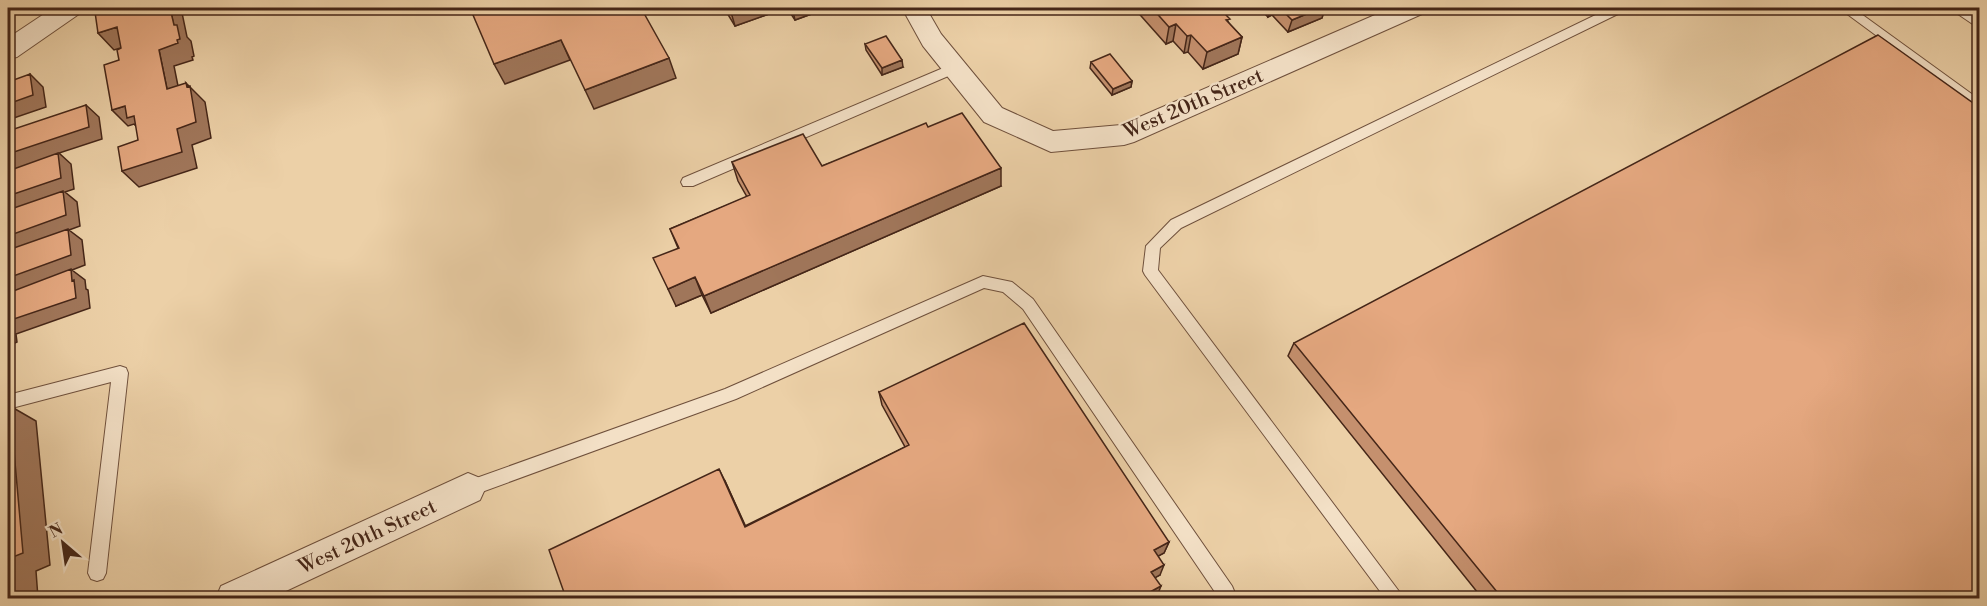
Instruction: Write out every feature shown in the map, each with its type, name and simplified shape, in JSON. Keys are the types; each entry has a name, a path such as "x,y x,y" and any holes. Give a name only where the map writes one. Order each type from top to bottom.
{"street":[{"path":"8,50 70,8"},
{"name":"West 20th Street","path":"914,8 932,40 993,115 1051,142 1124,135 1413,8"},
{"name":"West 20th Street","path":"233,598 468,489"}],"lane":[{"path":"1395,598 1150,271 1153,246 1176,224 1620,8"},
{"path":"1845,8 1980,106"},
{"path":"1955,8 1980,25"},
{"path":"688,182 955,68"},
{"path":"468,489 730,394 982,282 1007,286 1028,304 1228,598"},
{"path":"8,402 120,373 97,573"}],"building":[{"path":"108,8 170,8 180,39 177,40 178,43 159,50 167,89 186,83 187,87 190,86 196,122 177,129 182,152 122,171 118,147 138,140 134,116 127,118 125,106 112,110 104,65 119,60 117,50 121,48 117,27 98,33 95,12"},
{"path":"470,8 641,8 669,58 585,90 561,40 494,64"},
{"path":"1152,8 1219,8 1230,19 1226,20 1242,37 1207,52 1191,35 1187,36 1176,24 1169,27"},
{"path":"1280,8 1321,8 1292,20"},
{"path":"1878,35 1980,108 1980,598 1502,598 1294,343"},
{"path":"886,36 902,60 882,68 865,44"},
{"path":"1110,54 1132,81 1113,89 1091,62"},
{"path":"30,74 33,95 8,104 8,82"},
{"path":"86,105 89,127 8,154 8,131"},
{"path":"962,113 1001,168 704,296 695,277 668,289 653,258 679,248 670,229 750,195 732,162 803,134 822,166 926,123 928,127"},
{"path":"58,153 61,178 8,196 8,171"},
{"path":"63,191 66,215 8,236 8,210"},
{"path":"68,229 71,255 8,278 8,250"},
{"path":"71,269 76,298 8,321 8,293"},
{"path":"1024,323 1169,542 1154,550 1164,565 1151,572 1161,586 1139,598 566,598 549,550 719,469 745,527 909,445 879,392"},
{"path":"10,406 23,553 8,559 8,407"},
{"path":"8,559 10,598 8,598"}]}
